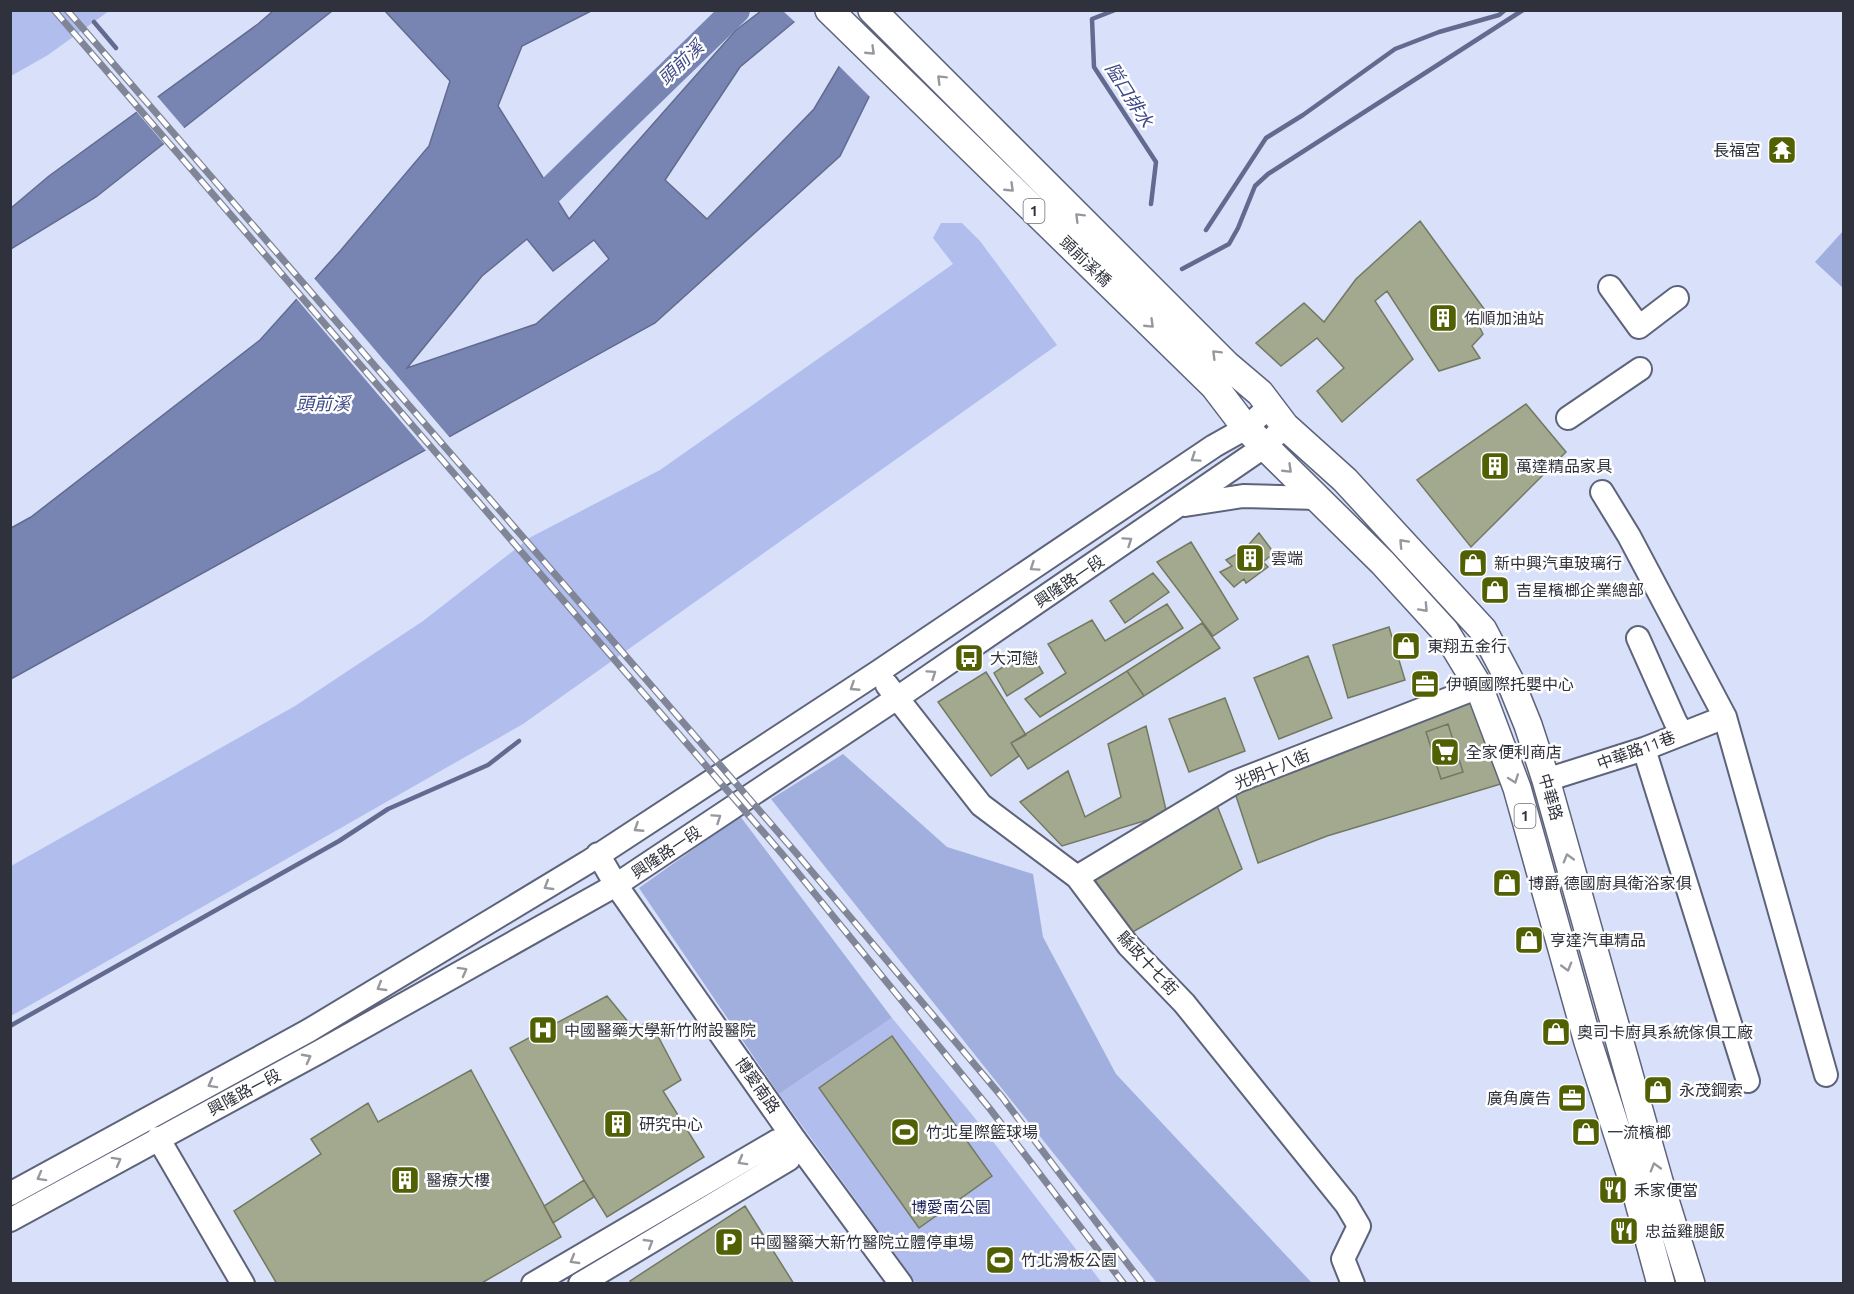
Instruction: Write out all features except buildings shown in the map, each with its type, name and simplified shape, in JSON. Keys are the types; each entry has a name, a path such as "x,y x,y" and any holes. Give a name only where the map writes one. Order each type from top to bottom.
{"main road":[{"name":"頭前溪橋","path":"829,10 1214,386 1249,430"},
{"name":"頭前溪橋","path":"872,10 1272,408"},
{"name":"中華路","path":"1272,408 1345,480 1483,630 1511,683 1546,780 1659,1181 1691,1284"},
{"name":"中華路","path":"1249,430 1382,562 1446,631 1479,687 1517,788 1588,1042 1635,1188 1661,1284"}],"street":[{"path":"1610,287 1639,327 1677,298"},
{"path":"1568,418 1640,369"},
{"name":"興隆路一段","path":"10,1220 329,1046 616,885 1180,505 1272,408"},
{"name":"興隆路一段","path":"10,1194 308,1031 598,855 878,672 1214,446 1249,430"},
{"path":"1602,492 1629,536 1725,717 1826,1075"},
{"path":"1180,505 1243,496 1318,498"},
{"path":"1638,638 1682,733"},
{"name":"縣政十七街","path":"878,672 981,805 1077,877 1128,945 1184,1003 1346,1204 1359,1226 1343,1259 1353,1284"},
{"name":"光明十八街","path":"1077,877 1235,782 1479,687"},
{"name":"中華路11巷","path":"1546,780 1644,749 1725,717"},
{"path":"1644,749 1748,1081"},
{"name":"博愛南路","path":"598,855 616,885 795,1140 901,1284"},
{"path":"158,1138 243,1284"},
{"path":"533,1284 777,1142 795,1140 789,1160 580,1284"}],"green space":[{"path":"11,10 109,11 48,55 11,76"},
{"path":"941,223 962,223 980,241 1057,345 523,724 11,1016 11,866 295,706 423,621 531,537 660,470 953,264 933,238"},
{"name":"博愛南公園","path":"892,1018 974,1117 1102,1283 916,1283 779,1094"}],"shaded area":[{"path":"1843,231 1843,288 1815,262"},
{"path":"843,754 947,847 1033,874 1043,937 1116,1074 1312,1283 1157,1283 771,799"},
{"path":"740,816 892,1018 779,1094 639,888"}],"water":[{"path":"273,11 332,11 96,197 11,249 11,208 49,176"},
{"name":"頭前溪","path":"385,11 591,11 522,46 498,106 569,219 736,30 761,11 807,11 740,67 665,180 707,219 814,109 872,11 911,11 840,156 655,323 11,679 11,528 31,517 260,340 341,250 429,146 450,81","holes":["527,239 553,271 594,240 609,259 536,324 407,368 482,276"]}],"pier":[{"path":"783,10 810,10 796,23 783,11"},
{"path":"868,10 914,10 871,98 837,64"},
{"path":"156,95 186,130 166,146 135,110"},
{"path":"313,277 451,439 427,452 295,297"}],"waterway":[{"name":"頭前溪","path":"523,217 736,10"},
{"name":"隘口排水","path":"1115,10 1092,19 1094,67 1156,162 1151,204"},
{"path":"1206,230 1266,138 1303,115 1395,49 1439,32 1499,15 1505,10"},
{"path":"1182,269 1229,244 1255,186 1268,174 1523,10"},
{"path":"94,22 116,48"},
{"path":"10,1026 339,841 388,809 488,765 519,741"}],"railway":[{"path":"54,10 789,862 990,1109 1124,1284"},
{"path":"67,10 797,854 1002,1097 1143,1284"}],"place":[{"name":"長福宮","path":"1782,150"},
{"name":"佑順加油站","path":"1443,318"},
{"name":"萬達精品家具","path":"1495,466"},
{"name":"雲端","path":"1250,558"},
{"name":"新中興汽車玻璃行","path":"1473,563"},
{"name":"吉星檳榔企業總部","path":"1495,590"},
{"name":"東翔五金行","path":"1406,646"},
{"name":"大河戀","path":"969,658"},
{"name":"伊頓國際托嬰中心","path":"1425,684"},
{"name":"全家便利商店","path":"1445,752"},
{"name":"博爵 德國廚具衛浴家俱","path":"1507,883"},
{"name":"亨達汽車精品","path":"1529,940"},
{"name":"中國醫藥大學新竹附設醫院","path":"543,1030"},
{"name":"奧司卡廚具系統傢俱工廠","path":"1556,1032"},
{"name":"永茂鋼索","path":"1658,1090"},
{"name":"廣角廣告","path":"1572,1098"},
{"name":"研究中心","path":"618,1124"},
{"name":"竹北星際籃球場","path":"905,1132"},
{"name":"一流檳榔","path":"1586,1132"},
{"name":"醫療大樓","path":"405,1180"},
{"name":"禾家便當","path":"1613,1190"},
{"name":"忠益雞腿飯","path":"1624,1231"},
{"name":"中國醫藥大新竹醫院立體停車場","path":"729,1242"},
{"name":"竹北滑板公園","path":"1000,1260"}]}
